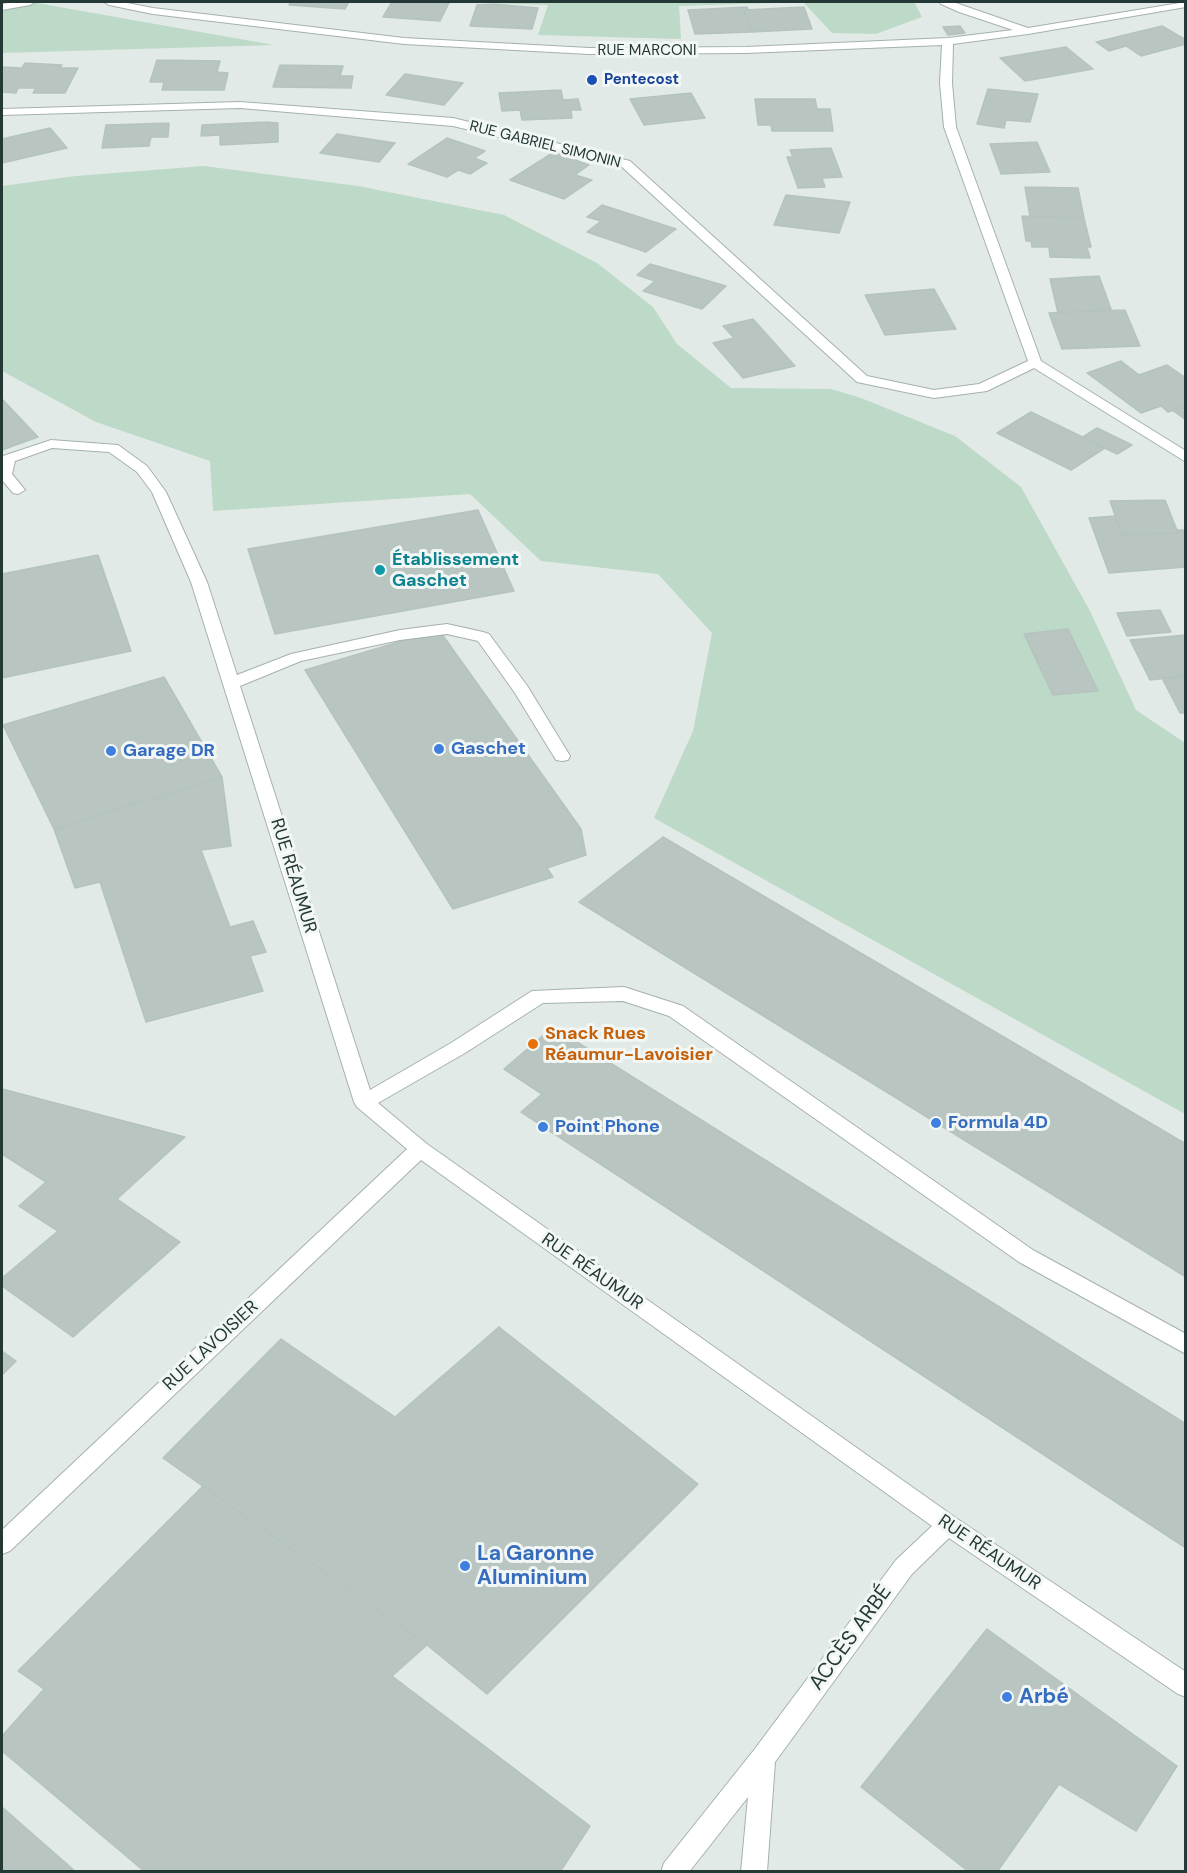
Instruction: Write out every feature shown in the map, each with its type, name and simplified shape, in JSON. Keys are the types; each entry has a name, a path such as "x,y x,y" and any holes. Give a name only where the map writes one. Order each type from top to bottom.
{"street":[{"path":"2,7 30,2"},
{"name":"RUE MARCONI","path":"108,2 153,11 404,41 589,51 746,50 948,41 1028,31 1185,4"},
{"path":"945,2 1028,31"},
{"path":"948,41 946,83 950,128 1035,363 1185,458"},
{"name":"RUE GABRIEL SIMONIN","path":"2,112 240,105 453,122 476,127 626,164 862,379 934,394 982,388 1035,363"},
{"name":"RUE RÉAUMUR","path":"18,490 5,475 8,459 51,444 113,448 142,469 159,492 199,582 364,1102 420,1149 948,1525 1185,1686"},
{"path":"232,683 297,657 400,635 447,629 483,637 522,691 562,756"},
{"path":"364,1102 458,1048 539,996 624,994 676,1011 1026,1256 1185,1345"},
{"name":"RUE LAVOISIER","path":"2,1544 420,1149"},
{"name":"ACCÈS ARBÉ","path":"673,1872 763,1758 904,1567 948,1525"},
{"path":"754,1872 763,1758"}],"green space":[{"path":"2,2 31,2 274,45 2,53"},
{"path":"464,2 803,2 679,6 681,39 538,35 548,5"},
{"path":"803,2 914,2 922,17 876,34 832,33"},
{"path":"204,166 358,186 504,215 597,263 653,307 677,344 731,388 831,389 861,398 955,436 1021,487 1090,611 1136,710 1185,743 1185,1114 654,818 693,731 712,633 658,574 541,561 470,494 213,511 210,461 96,422 2,371 2,186 76,176"}],"building":[{"path":"291,2 349,2 345,9 289,5"},
{"path":"392,2 449,3 440,21 383,17"},
{"path":"494,4 538,8 532,29 470,26 477,5"},
{"path":"747,7 748,9 744,10 751,32 695,34 688,10"},
{"path":"804,7 812,29 751,32 744,10"},
{"path":"960,26 965,33 948,35 943,27"},
{"path":"1162,26 1186,40 1186,44 1141,56 1126,46 1109,51 1096,42"},
{"path":"1066,47 1093,69 1025,81 1000,58"},
{"path":"157,60 220,61 217,72 228,73 224,90 162,90 164,82 150,82"},
{"path":"25,63 78,68 65,93 33,93 36,88 18,88 16,93 2,92 2,67 22,68"},
{"path":"280,65 343,66 340,76 353,76 351,88 273,87"},
{"path":"405,74 463,83 444,105 386,95"},
{"path":"988,89 1038,94 1030,122 1006,120 1004,128 977,124"},
{"path":"561,90 563,100 578,99 581,110 571,110 572,118 522,120 520,110 502,111 499,93"},
{"path":"691,93 705,118 644,125 630,99"},
{"path":"755,99 815,99 817,109 830,109 833,131 772,131 771,125 758,125"},
{"path":"169,123 168,137 151,137 149,146 102,148 106,125"},
{"path":"278,123 278,142 220,145 220,135 201,136 202,125"},
{"path":"50,128 67,148 2,163 2,139"},
{"path":"337,134 395,143 379,162 320,153"},
{"path":"447,138 485,151 474,158 487,163 470,174 458,170 447,177 408,164"},
{"path":"1037,142 1050,172 1001,174 990,144"},
{"path":"831,148 842,177 822,178 825,187 798,188 787,157 793,157 790,150"},
{"path":"554,152 589,165 575,175 592,180 564,199 510,180"},
{"path":"1025,187 1078,188 1084,218 1030,216"},
{"path":"786,195 850,202 839,233 774,225"},
{"path":"602,205 676,229 646,252 587,232 601,221 587,217"},
{"path":"1022,216 1084,218 1091,247 1087,247 1090,258 1050,257 1049,247 1032,247 1031,241 1026,241"},
{"path":"650,264 726,286 702,309 643,291 655,281 637,275"},
{"path":"1099,276 1111,309 1058,313 1050,279"},
{"path":"934,289 956,329 885,335 865,295"},
{"path":"1125,310 1140,346 1062,349 1049,313"},
{"path":"753,319 795,366 743,378 713,343 734,338 723,326"},
{"path":"1121,361 1139,375 1167,365 1186,378 1186,406 1168,412 1161,406 1141,413 1087,373"},
{"path":"2,399 38,437 2,450"},
{"path":"1186,406 1186,420 1172,410"},
{"path":"1031,412 1105,448 1071,470 997,433"},
{"path":"1097,428 1132,445 1117,454 1083,437"},
{"path":"1165,500 1178,533 1122,535 1110,501"},
{"name":"Établissement Gaschet","path":"478,510 514,591 275,634 248,549"},
{"path":"1114,516 1122,535 1178,533 1177,530 1186,530 1186,567 1109,573 1089,518"},
{"path":"98,555 131,651 2,678 2,574"},
{"path":"1160,610 1171,632 1127,636 1117,613"},
{"path":"1068,629 1098,691 1053,695 1024,634"},
{"name":"Gaschet","path":"439,630 581,829 586,855 547,868 553,877 453,909 305,670"},
{"path":"1186,635 1186,676 1150,680 1130,640"},
{"path":"1186,676 1186,713 1180,713 1162,678"},
{"name":"Garage DR","path":"164,677 222,777 54,829 3,725"},
{"path":"222,777 231,846 201,850 230,927 253,921 266,952 250,956 263,991 146,1022 100,882 75,888 54,829"},
{"path":"663,837 1186,1144 1186,1277 579,902"},
{"path":"553,1027 1186,1424 1186,1548 521,1112 542,1094 504,1069"},
{"path":"2,1089 185,1137 117,1199 180,1242 73,1337 2,1286 2,1278 58,1231 19,1206 46,1182 2,1154"},
{"name":"La Garonne Aluminium","path":"499,1327 698,1484 487,1694 427,1645 163,1458 281,1339 395,1417"},
{"path":"2,1351 16,1361 2,1375"},
{"path":"203,1486 427,1645 392,1676 590,1826 560,1872 145,1872 2,1751 2,1736 44,1689 18,1671"},
{"name":"Arbé","path":"987,1629 1177,1766 1136,1831 1059,1784 997,1872 969,1872 861,1787"},
{"path":"2,1807 76,1872 2,1872"}],"place":[{"name":"Pentecost","path":"592,80"},
{"name":"Établissement Gaschet","path":"380,570"},
{"name":"Gaschet","path":"439,749"},
{"name":"Garage DR","path":"111,751"},
{"name":"Snack Rues Réaumur-Lavoisier","path":"533,1044"},
{"name":"Formula 4D","path":"936,1123"},
{"name":"Point Phone","path":"543,1127"},
{"name":"La Garonne Aluminium","path":"465,1566"},
{"name":"Arbé","path":"1007,1697"}]}
